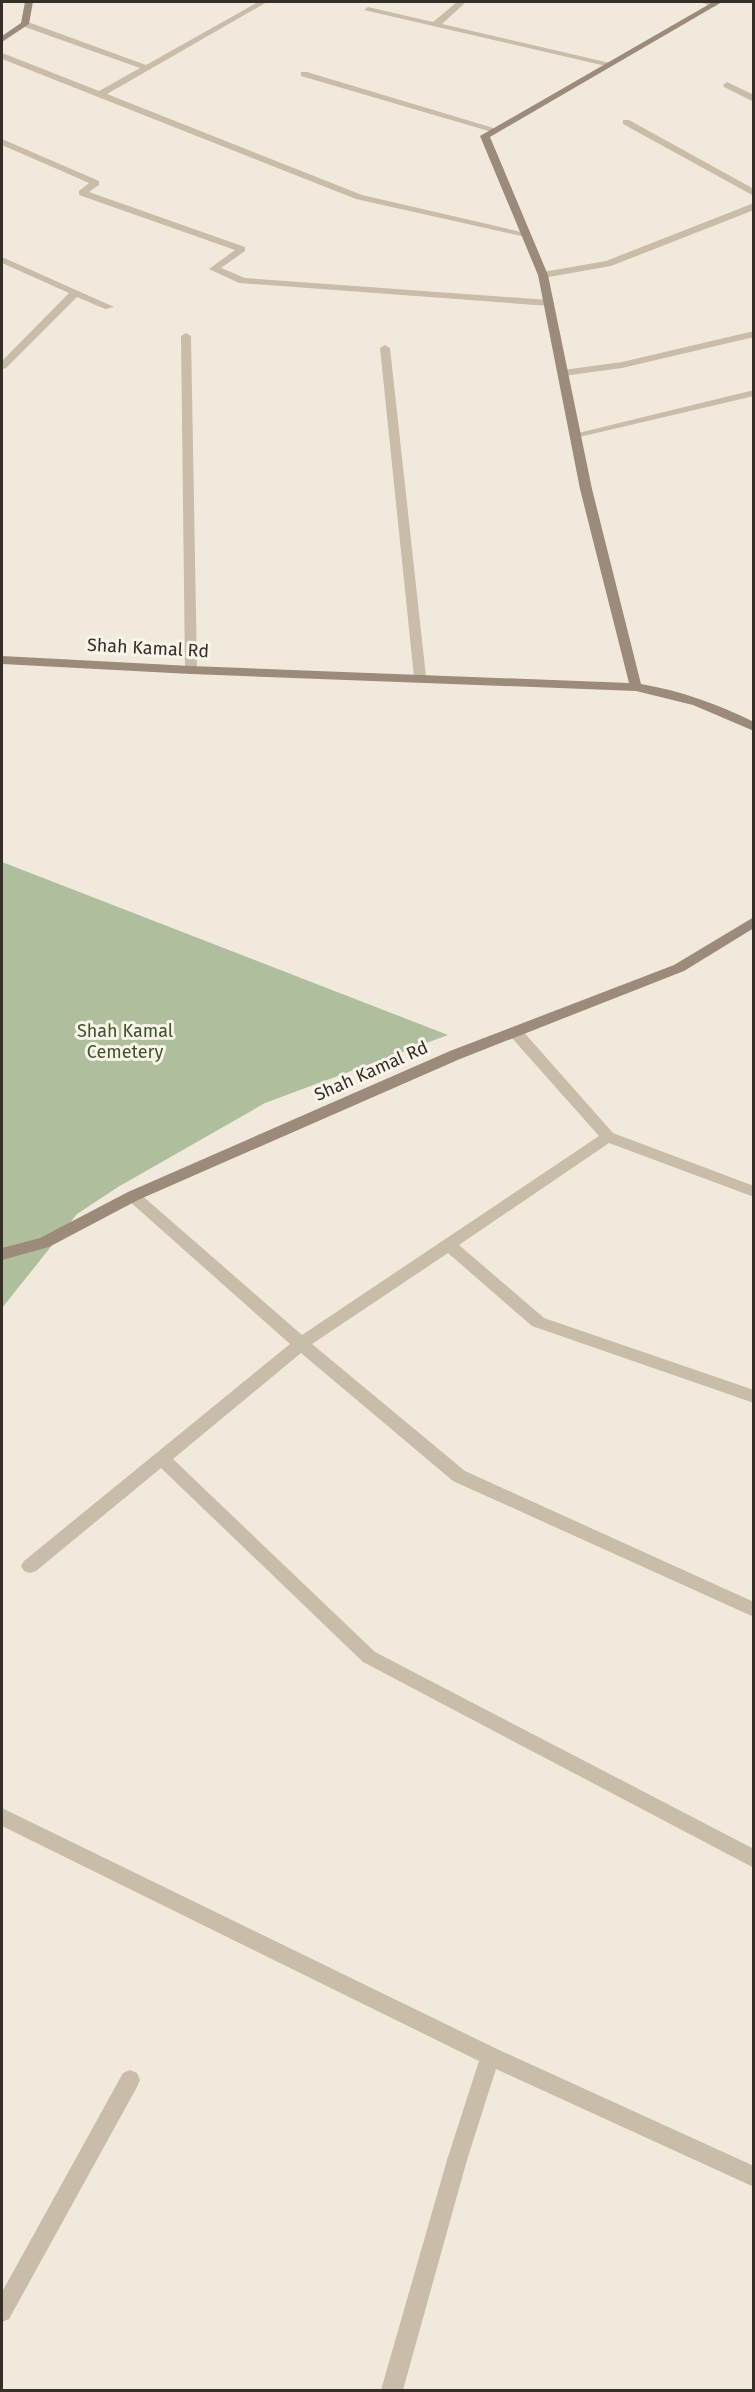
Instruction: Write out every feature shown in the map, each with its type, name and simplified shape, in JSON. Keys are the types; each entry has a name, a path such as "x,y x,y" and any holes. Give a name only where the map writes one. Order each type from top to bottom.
{"street":[{"path":"2,40 25,24 28,2"},
{"path":"99,95 263,2"},
{"path":"435,25 462,2"},
{"path":"636,687 575,435 543,275 485,136 712,2"},
{"path":"368,10 610,64"},
{"path":"25,24 147,68"},
{"path":"2,56 359,197 527,236"},
{"path":"304,74 495,130"},
{"path":"727,85 753,99"},
{"path":"626,122 753,194"},
{"path":"2,142 96,183 82,192 243,249 214,269 243,281 549,303"},
{"path":"543,275 608,264 753,206"},
{"path":"2,261 109,307"},
{"path":"2,366 76,292"},
{"path":"563,373 622,365 753,334"},
{"path":"186,336 191,670"},
{"path":"385,348 420,677"},
{"path":"575,435 753,393"},
{"name":"Shah Kamal Rd","path":"2,660 191,670 636,687 665,692 717,708 753,728"},
{"name":"Shah Kamal Rd","path":"2,1254 44,1243 133,1196 455,1055 679,968 752,925"},
{"path":"516,1033 608,1137 753,1192"},
{"path":"30,1566 301,1344 608,1137"},
{"path":"133,1196 301,1344 459,1476 753,1610"},
{"path":"448,1244 537,1322 753,1397"},
{"path":"161,1458 369,1657 753,1859"},
{"path":"2,1817 490,2056 753,2177"},
{"path":"392,2391 457,2160 490,2056"},
{"path":"2,2312 130,2080"}],"green space":[{"name":"Shah Kamal Cemetery","path":"2,862 448,1035 265,1103 118,1187 77,1214 2,1308"}]}
